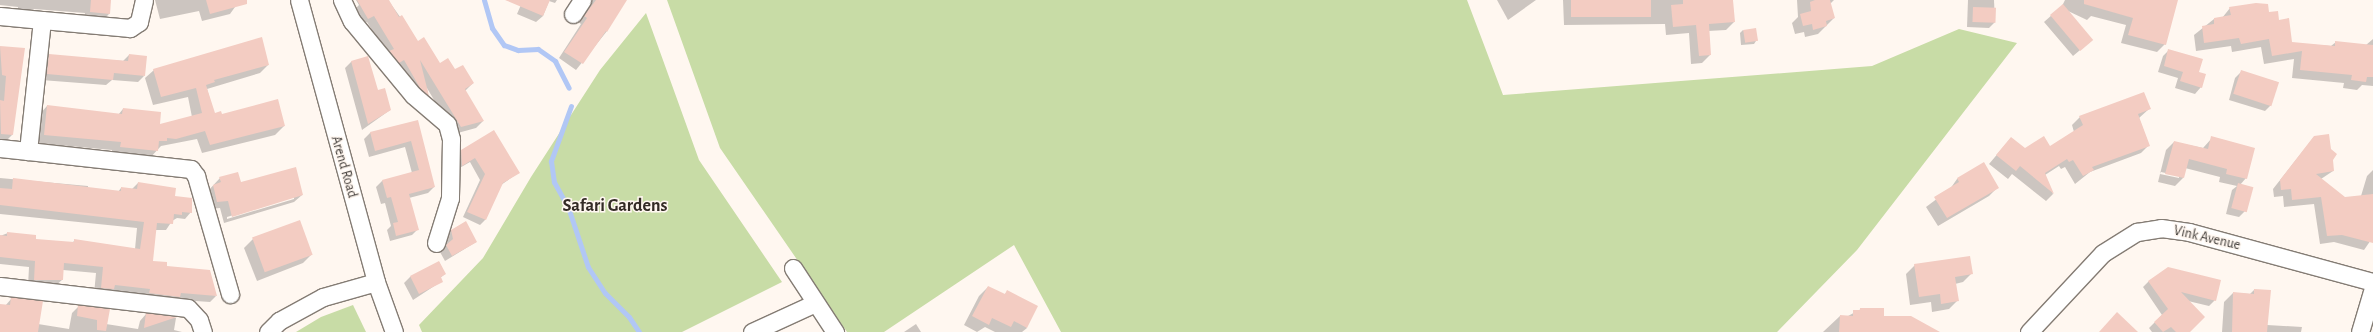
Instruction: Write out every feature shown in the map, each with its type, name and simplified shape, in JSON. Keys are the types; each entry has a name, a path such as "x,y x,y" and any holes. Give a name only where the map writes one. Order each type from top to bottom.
{"street":[{"path":"0,16 130,28 139,22 144,0"},
{"name":"Arend Road","path":"299,0 376,282 394,332"},
{"path":"342,0 352,21 413,95 447,124 451,139 450,198 436,243"},
{"path":"28,151 42,20"},
{"path":"0,148 191,169 196,176 230,294"},
{"name":"Vink Avenue","path":"2029,332 2103,253 2137,232 2160,228 2189,232 2373,282"},
{"path":"793,268 835,332"},
{"path":"268,332 280,321 323,297 376,282"},
{"path":"0,286 188,308 199,320 203,332"},
{"path":"2360,332 2373,288"},
{"path":"752,332 815,303"}],"green space":[{"path":"667,0 1467,0 1503,95 1872,66 1959,29 2017,43 1857,250 1777,332 1061,332 1014,245 884,332 847,332 720,148"},
{"path":"646,13 699,160 782,282 682,332 422,332 419,325 483,258 531,177 600,70"},
{"path":"353,305 366,332 296,332 321,317"}],"building":[{"path":"91,0 111,0 110,14 90,12"},
{"path":"206,0 247,0 247,4 210,14"},
{"path":"357,0 389,0 399,17 402,15 418,41 424,37 440,63 448,58 455,69 463,65 474,83 465,89 484,121 461,127 420,60 429,96 420,88 404,60 399,63 389,51 394,49 374,16 368,19"},
{"path":"505,0 550,0 543,16"},
{"path":"596,0 627,0 607,32 606,31 583,64 564,52 587,18 584,16"},
{"path":"1571,0 1651,0 1651,17 1571,17"},
{"path":"1683,0 1733,0 1735,22 1709,24 1711,55 1699,56 1696,25 1673,27 1671,5 1683,4"},
{"path":"1815,0 1830,0 1835,18 1826,21 1827,26 1813,30 1812,24 1803,26 1800,14 1811,11 1810,2"},
{"path":"2084,0 2178,0 2166,45 2128,35 2133,18 2084,4"},
{"path":"2256,3 2268,4 2269,12 2278,11 2279,20 2289,18 2292,42 2335,46 2335,41 2373,45 2373,77 2367,77 2366,82 2351,80 2352,75 2300,70 2302,51 2272,56 2269,39 2241,44 2239,38 2204,43 2202,26 2214,24 2214,18 2231,15 2229,7"},
{"path":"2063,4 2093,40 2080,51 2050,15"},
{"path":"1973,7 1996,8 1995,23 1972,22"},
{"path":"1756,28 1758,41 1745,43 1743,30"},
{"path":"262,37 269,65 214,80 215,82 206,85 215,113 221,111 222,114 278,99 285,126 210,145 205,131 176,139 167,138 167,141 159,141 158,151 120,147 121,142 44,135 47,105 122,114 123,108 161,112 160,124 202,113 196,88 161,97 153,69"},
{"path":"0,46 25,48 13,135 1,134 0,100 4,101 6,76 2,75"},
{"path":"2168,49 2203,59 2199,72 2206,74 2202,88 2180,81 2183,72 2164,66"},
{"path":"49,54 128,61 129,54 147,56 145,76 114,73 113,80 47,74"},
{"path":"368,56 378,90 385,88 391,110 368,124 351,61"},
{"path":"2241,70 2279,82 2271,106 2233,94"},
{"path":"2144,92 2151,109 2138,114 2150,146 2092,167 2094,170 2083,176 2073,160 2069,162 2067,159 2045,173 2054,194 2020,166 2016,171 1996,155 2011,137 2025,148 2044,136 2050,146 2083,125 2079,116"},
{"path":"418,120 435,187 409,194 419,230 396,236 393,223 398,222 391,197 387,198 382,180 419,170 411,141 375,151 370,132"},
{"path":"494,130 520,173 503,183 486,220 467,212 485,174 475,158 462,166 461,150"},
{"path":"2329,134 2331,149 2337,154 2333,160 2334,171 2316,174 2345,197 2373,194 2373,243 2342,235 2327,236 2321,197 2292,200 2291,189 2281,190 2280,180 2314,136"},
{"path":"2211,136 2255,148 2247,179 2226,174 2227,169 2189,159 2184,178 2165,174 2174,141 2208,149"},
{"path":"1984,162 1999,188 1947,218 1934,197 1959,182 1957,178"},
{"path":"296,167 303,195 232,217 228,201 217,202 213,185 221,182 219,177 238,172 241,182"},
{"path":"13,178 121,191 121,187 137,189 138,182 176,188 175,196 192,198 192,213 182,212 182,215 174,214 173,224 157,223 153,261 167,262 167,266 210,270 217,296 181,293 180,297 149,293 150,289 115,285 114,289 101,288 103,267 64,263 63,280 34,280 35,261 0,257 0,235 7,236 7,232 36,235 36,239 74,242 74,239 140,249 144,222 0,205 0,188 12,189"},
{"path":"2238,183 2253,187 2247,212 2231,208"},
{"path":"300,220 313,255 265,272 252,237"},
{"path":"466,221 477,242 452,256 446,245 453,239 451,230"},
{"path":"1970,256 1973,274 1955,277 1959,301 1941,304 1940,294 1919,297 1914,264"},
{"path":"439,261 446,274 441,277 443,282 419,294 410,276"},
{"path":"2168,267 2221,280 2216,301 2181,292 2205,317 2190,332 2176,332 2171,327 2163,332 2154,322 2168,309 2148,281"},
{"path":"988,286 1005,294 1007,290 1038,306 1027,328 1014,321 1011,327 992,318 989,325 972,316"},
{"path":"2254,289 2271,290 2267,332 2232,332 2233,292 2254,294"},
{"path":"11,297 43,301 38,332 0,332 0,304 10,305"},
{"path":"78,305 110,309 106,331 97,330 97,320 77,316"},
{"path":"1860,308 1884,308 1884,316 1911,316 1940,332 1839,332 1840,315 1853,316 1853,310 1860,310"},
{"path":"2117,312 2138,332 2099,332"},
{"path":"146,313 177,317 144,328"}],"waterway":[{"path":"484,0 492,28 504,45 518,50 538,49 555,61 569,88"},
{"path":"571,106 551,161 554,182 568,207 588,267 605,293 629,317 639,332"}],"district":[{"name":"Safari Gardens","path":"615,206"}]}
